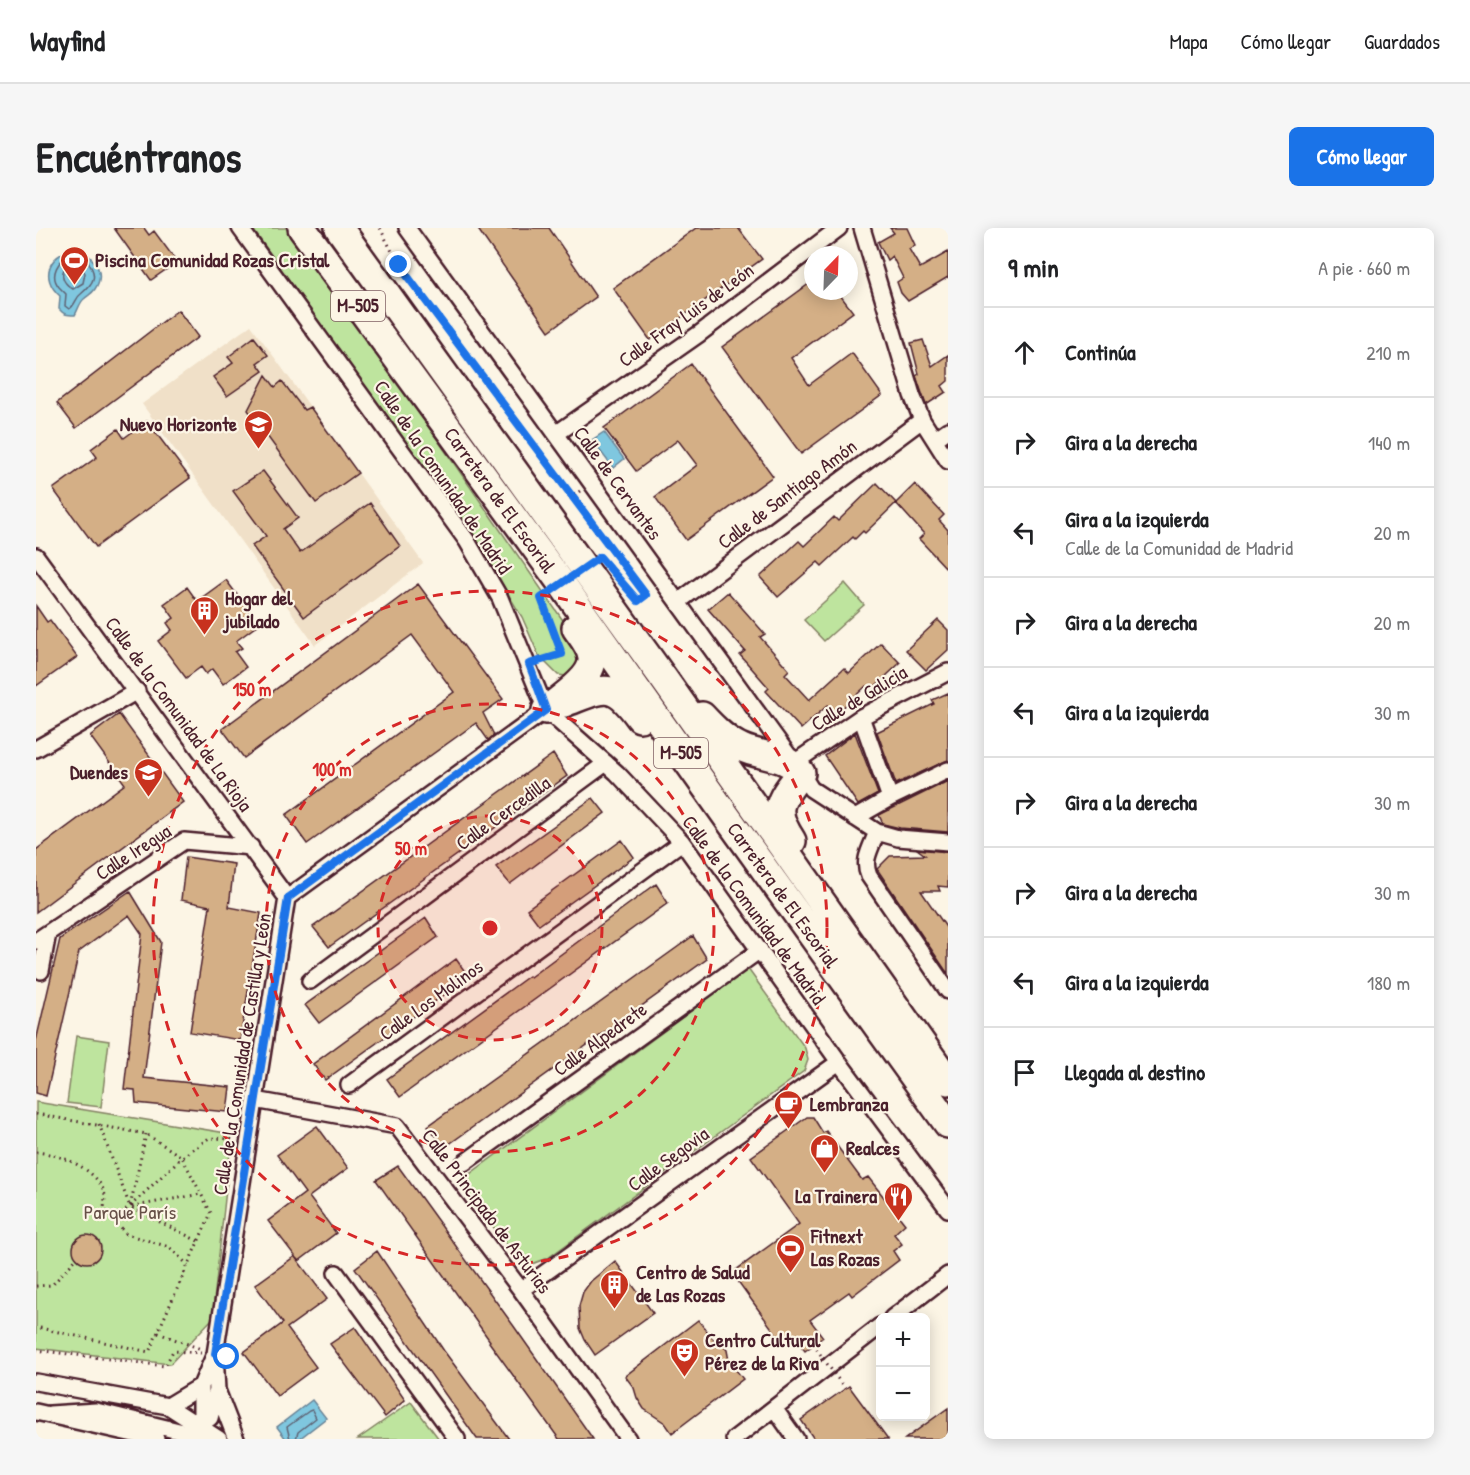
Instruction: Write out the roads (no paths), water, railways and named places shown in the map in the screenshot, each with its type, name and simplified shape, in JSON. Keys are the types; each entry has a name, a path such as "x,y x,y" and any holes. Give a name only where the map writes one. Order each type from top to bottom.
{"highway":[{"name":"Carretera de El Escorial","path":"302,228 562,584 948,1124"},
{"name":"Carretera de El Escorial","path":"339,228 661,675 948,1081"},
{"name":"M-505","path":"414,383 589,647 592,668 581,681 546,710"},
{"name":"M-505","path":"661,675 716,731 742,748 797,768"},
{"name":"M-505","path":"546,710 595,691 608,690 627,699 759,881 816,940"},
{"path":"797,768 781,798 778,813 782,826 885,992"}],"street":[{"name":"Calle de la Comunidad de Madrid","path":"240,228 467,541 501,598 546,710 606,763 682,842 839,1062 948,1209"},
{"name":"Calle Fray Luis de León","path":"556,434 699,334 839,228"},
{"path":"862,228 922,420 948,461"},
{"name":"Calle de Cervantes","path":"415,230 590,483 811,789 877,832 898,838 948,842"},
{"name":"Calle de Santiago Amón","path":"678,602 922,420"},
{"path":"935,439 948,430"},
{"name":"Calle de la Comunidad de La Rioja","path":"36,556 288,898"},
{"name":"Calle de Galicia","path":"797,768 861,717 948,672"},
{"path":"36,749 136,691"},
{"name":"Calle de la Comunidad de Castilla y León","path":"200,1432 210,1418 217,1390 215,1354 288,898 546,710"},
{"path":"861,717 890,798"},
{"name":"Calle Cercedilla","path":"310,981 606,763"},
{"path":"855,818 948,770"},
{"path":"877,832 865,867 869,876 948,991"},
{"name":"Calle Iregua","path":"40,971 42,937 184,841 251,847"},
{"name":"Calle Los Molinos","path":"349,1085 682,842"},
{"name":"Calle Alpedrete","path":"464,1163 760,950"},
{"name":"Calle Segovia","path":"521,1290 839,1062"},
{"name":"Calle Principado de Asturias","path":"255,1100 397,1126 521,1290 628,1439"},
{"path":"336,1273 457,1439"},
{"path":"897,1313 948,1275"},
{"path":"734,1439 876,1329"},
{"name":"Calle de la Comunidad de Castilla y León","path":"200,1432 201,1386 215,1354"},
{"path":"36,1382 168,1406 200,1432 219,1439"},
{"path":"168,1406 201,1386"},
{"name":"Calle de la Comunidad de Castilla y León","path":"217,1390 236,1439"},
{"path":"774,1408 796,1439"},
{"path":"43,1413 96,1411 187,1433 200,1432"},
{"path":"43,1413 156,1439"}],"water":[{"name":"Piscina Comunidad Rozas Cristal","path":"79,250 90,257 97,266 98,283 93,292 83,300 75,315 68,315 59,309 60,296 53,289 50,281 50,266 61,255"},
{"path":"604,432 624,459 613,468 592,440"},
{"path":"312,1400 326,1418 299,1439 286,1439 277,1427"}],"place":[{"name":"Piscina Comunidad Rozas Cristal","path":"74,286"},
{"name":"Nuevo Horizonte","path":"258,450"},
{"name":"Hogar del jubilado","path":"204,636"},
{"name":"Duendes","path":"149,798"},
{"name":"Lembranza","path":"789,1130"},
{"name":"Realces","path":"825,1174"},
{"name":"La Trainera","path":"898,1222"},
{"name":"Fitnext Las Rozas","path":"790,1274"},
{"name":"Centro de Salud de Las Rozas","path":"615,1310"},
{"name":"Centro Cultural Pérez de la Riva","path":"684,1378"}],"park label":[{"name":"Parque París","path":"130,1212"}]}
